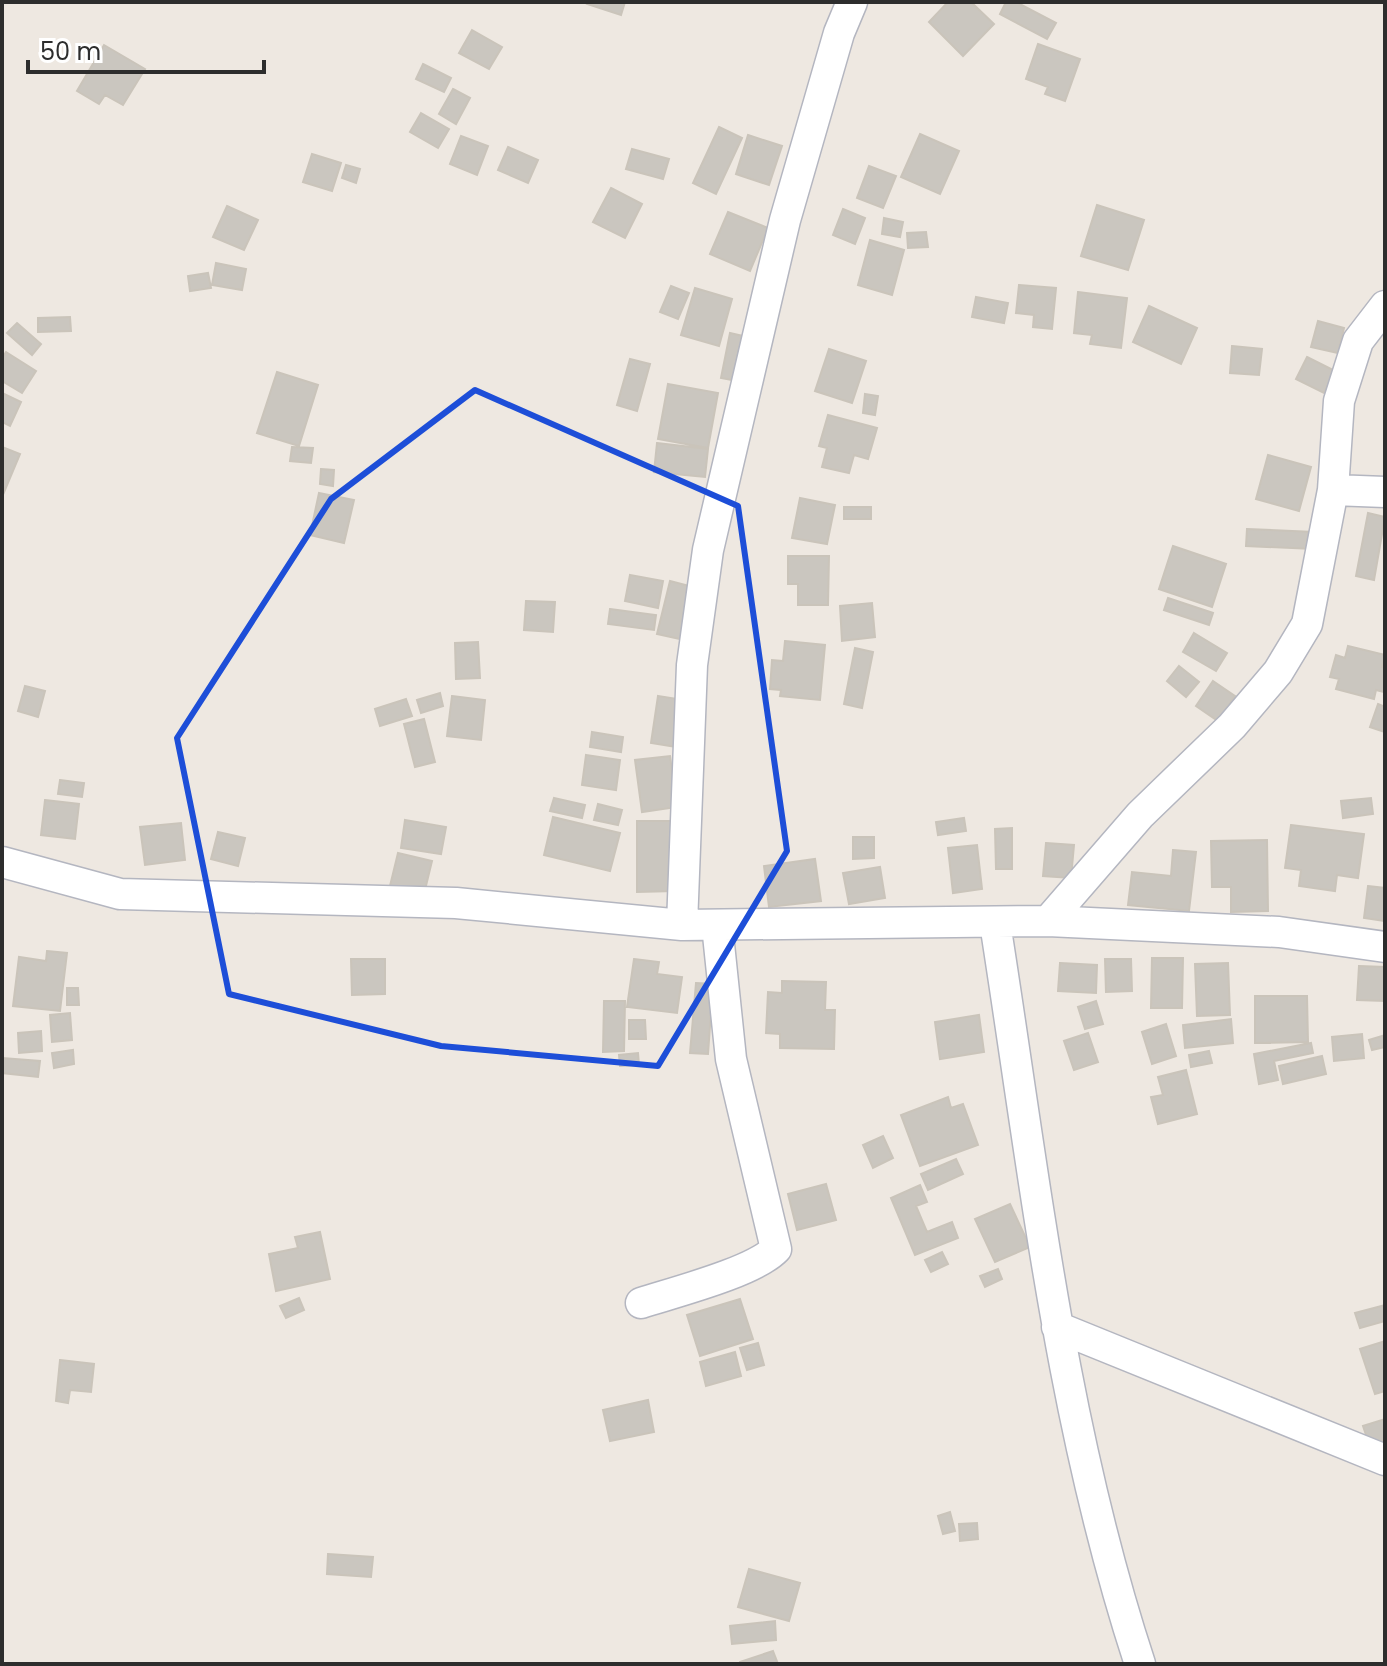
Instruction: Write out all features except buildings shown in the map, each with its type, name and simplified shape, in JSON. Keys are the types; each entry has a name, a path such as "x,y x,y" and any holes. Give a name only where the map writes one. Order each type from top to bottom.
{"street":[{"path":"682,925 692,665 708,550 785,220 839,33 852,2"},
{"path":"1048,921 1140,815 1232,726 1278,672 1307,624 1333,490 1339,401 1358,341 1385,306"},
{"path":"1333,490 1385,492"},
{"path":"2,862 120,894 456,903 682,925 1048,921 1279,932 1385,947"},
{"path":"995,923 1057,1327 1091,1494 1140,1664"},
{"path":"641,1303 742,1268 768,1257 776,1249 731,1059 717,925"},
{"path":"1057,1327 1385,1460"}],"highlighted area":[{"path":"475,390 738,506 787,851 658,1066 441,1046 229,994 177,738 331,499"}]}
